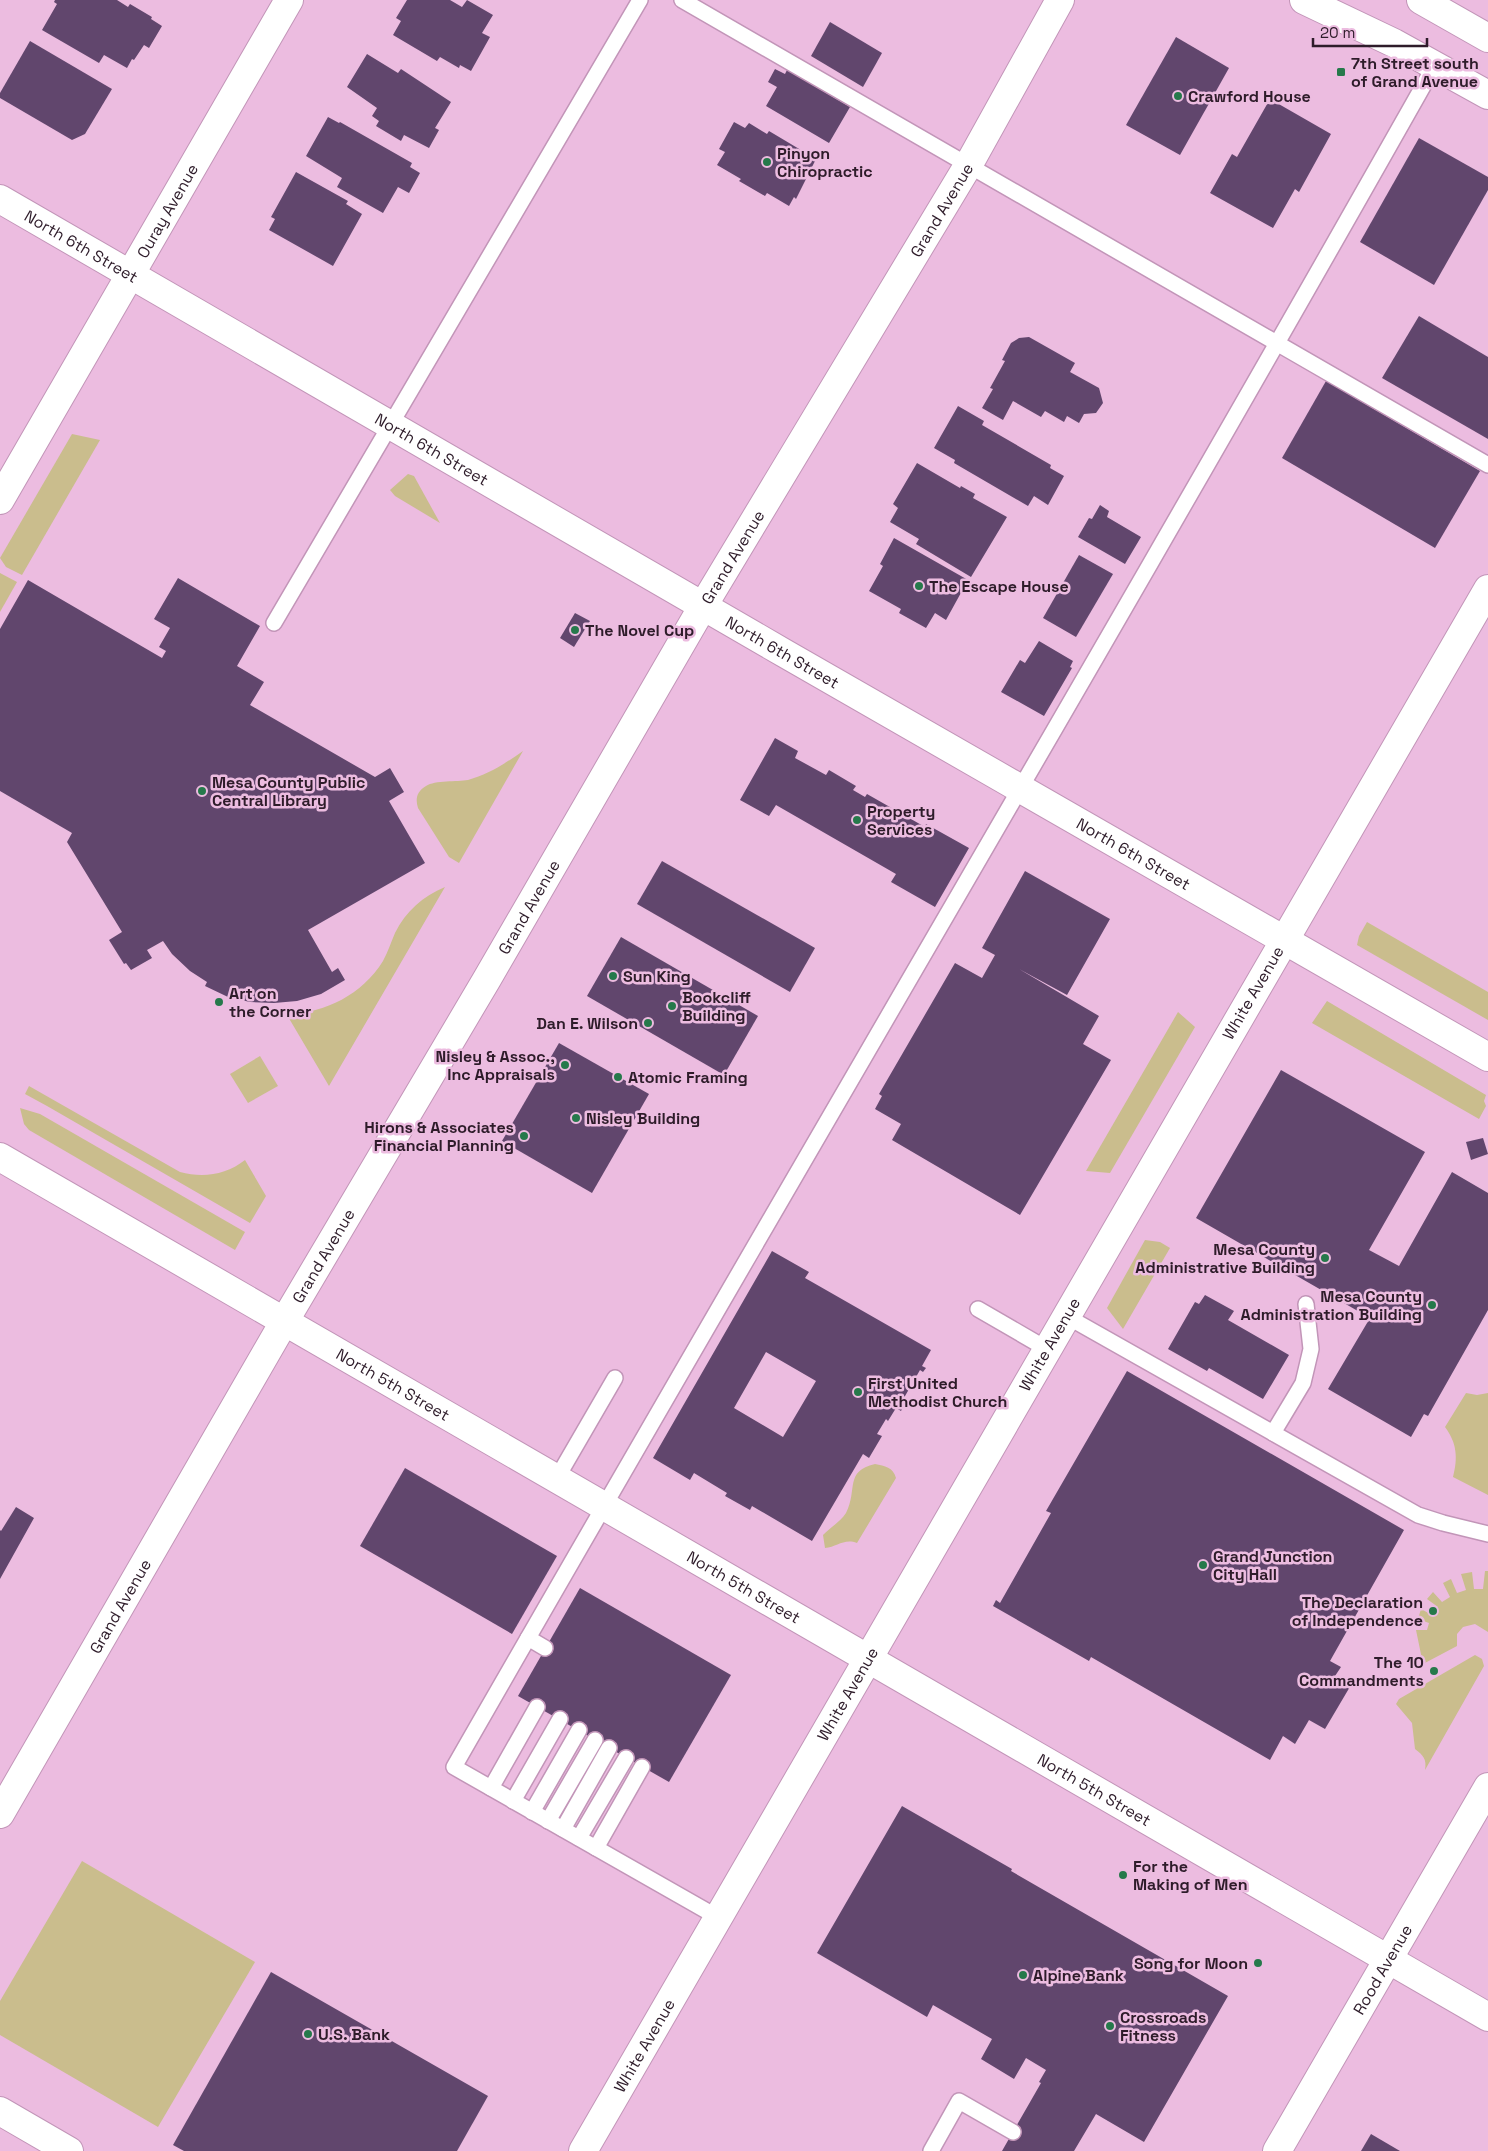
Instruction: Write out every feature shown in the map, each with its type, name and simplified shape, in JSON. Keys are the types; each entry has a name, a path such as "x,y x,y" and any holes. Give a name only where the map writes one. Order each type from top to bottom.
{"street":[{"name":"Ouray Avenue","path":"0,500 289,0"},
{"name":"Grand Avenue","path":"0,1814 284,1322 482,988 703,606 969,164 1060,0"},
{"path":"1304,0 1435,65 1488,95"},
{"path":"1421,0 1488,38"},
{"name":"North 6th Street","path":"0,199 1020,789 1488,1057"},
{"name":"White Avenue","path":"583,2151 924,1558 1047,1350 1488,588"},
{"name":"North 5th Street","path":"0,1157 1488,2017"},
{"name":"Rood Avenue","path":"1277,2151 1488,1787"},
{"path":"0,2111 69,2151"}],"lane":[{"path":"274,623 392,426 640,0"},
{"path":"682,0 1488,465"},
{"path":"718,1918 454,1767 603,1505 1020,789 1435,65"},
{"path":"1273,1433 1303,1383 1311,1349 1306,1304"},
{"path":"978,1309 1047,1350"},
{"path":"1066,1316 1418,1515 1488,1534"},
{"path":"557,1478 615,1378"},
{"path":"528,1638 545,1648"},
{"path":"491,1788 537,1706"},
{"path":"513,1801 560,1720"},
{"path":"532,1812 579,1730"},
{"path":"548,1821 595,1740"},
{"path":"563,1829 609,1748"},
{"path":"579,1838 626,1758"},
{"path":"596,1848 642,1767"},
{"path":"930,2151 959,2101 1013,2132"}],"shaded area":[{"path":"72,434 100,440 22,575 6,567 0,558"},
{"path":"408,474 414,476 440,523 395,496 390,490"},
{"path":"0,573 17,582 0,612"},
{"path":"523,751 459,863 449,857 418,808 417,798 419,793 430,784 468,780 483,775"},
{"path":"445,887 329,1086 287,1015 329,1006 354,992 365,983 383,961 399,925 410,911 429,895"},
{"path":"1367,922 1488,992 1488,1020 1357,945 1359,936"},
{"path":"1327,1001 1486,1095 1484,1101 1486,1106 1479,1119 1312,1023"},
{"path":"1178,1012 1195,1027 1110,1173 1086,1171"},
{"path":"260,1056 278,1086 248,1103 230,1074"},
{"path":"29,1086 180,1172 197,1175 214,1174 230,1169 245,1160 266,1196 250,1223 25,1094"},
{"path":"20,1108 40,1114 245,1232 235,1250 29,1130 24,1124"},
{"path":"1145,1240 1160,1242 1170,1248 1123,1329 1107,1308"},
{"path":"1466,1393 1477,1395 1488,1393 1488,1495 1453,1477 1456,1463 1455,1451 1452,1439 1445,1427"},
{"path":"875,1464 891,1469 896,1478 857,1543 844,1542 825,1548 823,1535 846,1513 855,1477 865,1467"},
{"path":"1485,1571 1488,1571 1488,1632 1475,1624 1463,1627 1457,1634 1457,1646 1423,1664 1416,1630 1427,1630 1429,1623 1418,1619 1421,1609 1432,1615 1438,1607 1427,1599 1433,1592 1442,1602 1450,1597 1443,1583 1451,1579 1457,1593 1466,1590 1461,1574 1472,1572 1474,1589 1483,1589"},
{"path":"1475,1655 1482,1659 1484,1666 1425,1770 1424,1758 1415,1749 1412,1723 1396,1704 1399,1699"},
{"path":"82,1861 255,1962 158,2127 0,2035 0,2001"}],"building":[{"path":"55,0 117,0 128,7 130,4 152,17 151,19 162,26 149,48 144,45 127,68 104,55 99,63 42,30 57,4 54,2"},
{"path":"407,0 450,0 462,7 467,0 493,15 482,33 490,37 471,71 460,65 459,68 440,57 437,61 393,35 401,21 396,18"},
{"path":"830,22 882,53 863,87 811,56"},
{"name":"Crawford House","path":"1176,37 1229,68 1180,155 1126,125"},
{"path":"30,41 112,89 85,134 72,140 0,98 0,93"},
{"path":"367,54 398,73 401,69 451,102 435,128 439,130 429,148 404,135 401,141 376,126 379,121 372,116 377,108 347,87"},
{"path":"775,69 785,74 787,70 850,107 829,143 766,106 777,87 768,82"},
{"path":"1270,99 1331,134 1299,192 1295,189 1273,228 1210,193 1232,154 1237,157"},
{"path":"328,117 412,163 410,167 420,173 409,193 398,187 383,213 337,187 342,178 306,156"},
{"name":"Pinyon Chiropractic","path":"734,122 745,128 749,123 767,134 769,131 816,159 796,199 794,197 789,206 767,193 765,196 739,181 741,179 717,165 725,152 719,149"},
{"path":"1419,138 1488,177 1488,190 1434,285 1360,242"},
{"path":"296,172 348,201 346,204 362,214 333,266 269,230 275,219 271,217"},
{"path":"1419,316 1488,357 1488,439 1382,378"},
{"path":"1029,337 1075,363 1070,372 1099,388 1103,403 1096,413 1084,414 1079,423 1067,416 1064,422 1045,411 1041,417 1013,401 1003,420 982,408 993,389 990,388 1005,361 1002,360 1011,343 1019,338"},
{"path":"1326,381 1480,471 1435,548 1282,458"},
{"path":"958,406 984,421 982,425 1051,465 1050,468 1064,476 1048,505 1034,496 1028,506 954,463 955,460 934,448"},
{"path":"917,463 960,488 961,486 975,494 973,498 1007,517 971,577 916,544 919,539 890,522 898,508 893,504"},
{"path":"1100,505 1109,511 1107,517 1141,537 1125,564 1078,537 1089,518 1092,519"},
{"name":"The Escape House","path":"894,538 968,580 946,620 935,613 926,628 899,613 901,609 869,591 883,566 880,564"},
{"path":"1079,555 1113,574 1076,637 1043,618"},
{"name":"Mesa County Public Central Library","path":"178,578 260,626 237,666 264,682 250,705 375,777 390,768 404,792 389,801 425,863 308,930 332,972 338,968 345,980 321,994 297,1001 274,1003 250,1002 228,997 205,986 207,982 190,971 172,954 163,941 147,950 152,958 131,970 126,963 124,964 109,940 122,932 67,842 72,833 0,791 0,629 28,580 162,658 166,651 159,647 170,628 154,619"},
{"name":"The Novel Cup","path":"575,613 590,621 574,647 560,638"},
{"path":"1039,641 1073,661 1070,667 1072,668 1044,716 1001,692 1020,660 1025,663"},
{"name":"Property Services","path":"775,738 798,751 795,758 826,775 829,770 856,786 853,790 865,797 867,794 925,827 926,824 969,848 935,907 891,882 896,874 776,805 769,816 740,800"},
{"path":"662,861 815,948 790,992 637,904"},
{"path":"1025,871 1110,919 1067,995 1019,969 1099,1016 1083,1044 1111,1060 1020,1215 892,1140 901,1124 875,1109 882,1096 879,1094 955,963 982,978 995,955 982,948"},
{"name":"Bookcliff Building","path":"621,937 758,1016 724,1075 587,996"},
{"name":"Nisley Building","path":"559,1043 649,1094 592,1193 502,1141"},
{"name":"Mesa County Administrative Building","path":"1281,1070 1425,1152 1369,1250 1399,1266 1452,1172 1488,1193 1488,1310 1428,1416 1424,1414 1411,1437 1328,1389 1370,1318 1196,1218"},
{"path":"1483,1138 1488,1154 1471,1160 1466,1142"},
{"name":"First United Methodist Church","path":"772,1251 809,1272 805,1278 931,1350 922,1366 926,1368 923,1372 920,1370 901,1403 904,1405 901,1411 896,1408 888,1421 886,1419 877,1434 882,1436 869,1458 863,1454 812,1541 752,1506 750,1510 725,1496 727,1493 694,1473 690,1480 653,1458","holes":["766,1352 816,1381 783,1437 734,1408"]},
{"path":"1205,1295 1234,1311 1228,1320 1289,1355 1263,1399 1209,1368 1207,1371 1168,1349 1195,1302 1199,1304"},
{"name":"Grand Junction City Hall","path":"1127,1371 1404,1530 1330,1661 1341,1667 1335,1676 1351,1685 1325,1729 1309,1720 1295,1744 1283,1736 1270,1760 1091,1657 1089,1661 993,1606 996,1600 1000,1603 1051,1513 1046,1511"},
{"path":"405,1468 557,1556 512,1634 360,1546"},
{"path":"16,1507 34,1518 0,1579 0,1530"},
{"path":"580,1588 731,1675 669,1782 518,1696"},
{"name":"Alpine Bank","path":"902,1806 1228,1996 1144,2142 1096,2114 1074,2151 1002,2151 1041,2083 1039,2082 1046,2070 1026,2058 1014,2079 981,2059 992,2039 933,2005 927,2017 817,1953"},
{"name":"U.S. Bank","path":"271,1972 488,2096 457,2151 184,2151 173,2145"},
{"path":"1371,2134 1400,2151 1361,2151"}],"place":[{"name":"7th Street south of Grand Avenue","path":"1341,72"},
{"name":"Crawford House","path":"1178,96"},
{"name":"Pinyon Chiropractic","path":"767,162"},
{"name":"The Escape House","path":"919,586"},
{"name":"The Novel Cup","path":"575,630"},
{"name":"Mesa County Public Central Library","path":"202,791"},
{"name":"Property Services","path":"857,820"},
{"name":"Sun King","path":"613,976"},
{"name":"Art on the Corner","path":"219,1002"},
{"name":"Bookcliff Building","path":"672,1006"},
{"name":"Dan E. Wilson","path":"648,1023"},
{"name":"Nisley & Assoc., Inc Appraisals","path":"565,1065"},
{"name":"Atomic Framing","path":"618,1077"},
{"name":"Nisley Building","path":"576,1118"},
{"name":"Hirons & Associates Financial Planning","path":"524,1136"},
{"name":"Mesa County Administrative Building","path":"1325,1258"},
{"name":"Mesa County Administration Building","path":"1432,1305"},
{"name":"First United Methodist Church","path":"858,1392"},
{"name":"Grand Junction City Hall","path":"1203,1565"},
{"name":"The Declaration of Independence","path":"1433,1611"},
{"name":"The 10 Commandments","path":"1434,1671"},
{"name":"For the Making of Men","path":"1123,1875"},
{"name":"Song for Moon","path":"1258,1963"},
{"name":"Alpine Bank","path":"1023,1975"},
{"name":"Crossroads Fitness","path":"1110,2026"},
{"name":"U.S. Bank","path":"308,2034"}]}
